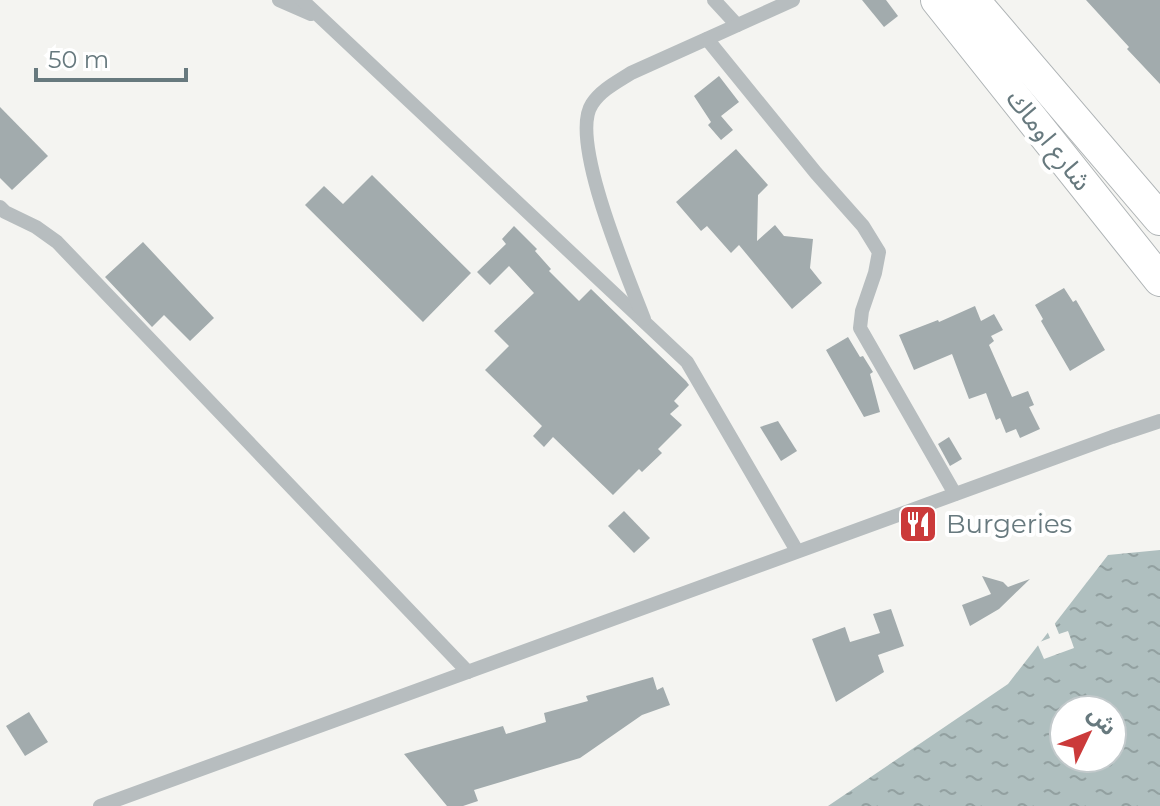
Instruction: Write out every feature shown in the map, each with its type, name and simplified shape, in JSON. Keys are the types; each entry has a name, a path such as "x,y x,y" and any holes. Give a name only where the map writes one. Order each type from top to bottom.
{"main road":[{"name":"شارع اوماك","path":"937,0 1160,280"},
{"name":"شارع اوماك","path":"973,0 1160,219"}],"street":[{"path":"279,0 319,17"},
{"path":"302,0 687,362 797,551"},
{"path":"714,0 737,25"},
{"path":"645,323 594,180 586,132 590,105 609,87 631,73 793,0"},
{"path":"707,39 806,162 863,226 879,252 860,328 955,494"},
{"path":"0,207 57,242 468,672"},
{"path":"100,806 1160,421"}],"water":[{"path":"1160,550 1160,806 828,806 1008,684 1108,555"}],"pier":[{"path":"1053,619 1059,634 1068,631 1074,648 1044,659 1037,643 1050,638 1046,628"}],"building":[{"path":"862,0 886,0 898,16 884,27"},
{"path":"1086,0 1160,0 1160,84 1127,49 1129,47"},
{"path":"719,76 739,102 721,116 733,130 721,140 708,125 711,122 694,96"},
{"path":"0,107 48,156 12,190 0,178"},
{"path":"736,149 768,185 758,195 757,241 775,225 784,236 813,239 810,268 822,283 792,309 739,245 731,253 707,226 701,231 676,202"},
{"path":"372,175 471,273 423,322 305,205 324,186 343,204"},
{"path":"514,226 537,249 535,251 551,269 549,271 579,301 591,289 689,385 674,401 679,406 670,414 682,425 658,449 662,453 642,472 639,469 613,495 553,437 544,447 533,436 542,426 485,370 509,346 494,331 534,293 509,266 490,285 477,272 506,244 502,239"},
{"path":"143,242 214,318 190,341 164,315 152,327 105,277"},
{"path":"1064,288 1073,302 1076,300 1105,350 1070,371 1035,305"},
{"path":"975,306 981,321 994,314 1003,330 991,336 994,341 989,345 1012,397 1028,391 1034,405 1029,407 1040,429 1020,438 1016,429 1006,433 1000,418 996,420 986,393 969,399 952,354 914,370 899,335"},
{"path":"848,337 873,372 870,374 880,412 864,417 826,350"},
{"path":"778,421 797,451 781,461 760,427"},
{"path":"949,437 962,459 950,466 938,444"},
{"path":"624,511 650,538 634,553 608,526"},
{"path":"982,576 1003,582 1008,587 1030,579 999,609 970,626 962,605 991,594"},
{"path":"891,609 904,646 878,655 884,672 836,702 812,639 845,627 850,642 880,633 873,614"},
{"path":"653,677 657,690 663,687 670,705 642,715 580,758 474,790 478,801 463,806 447,806 404,754 503,726 506,734 546,722 544,713 588,701 586,696"},
{"path":"29,712 48,742 25,756 6,726"}],"place":[{"name":"Burgeries","path":"918,524"}]}
